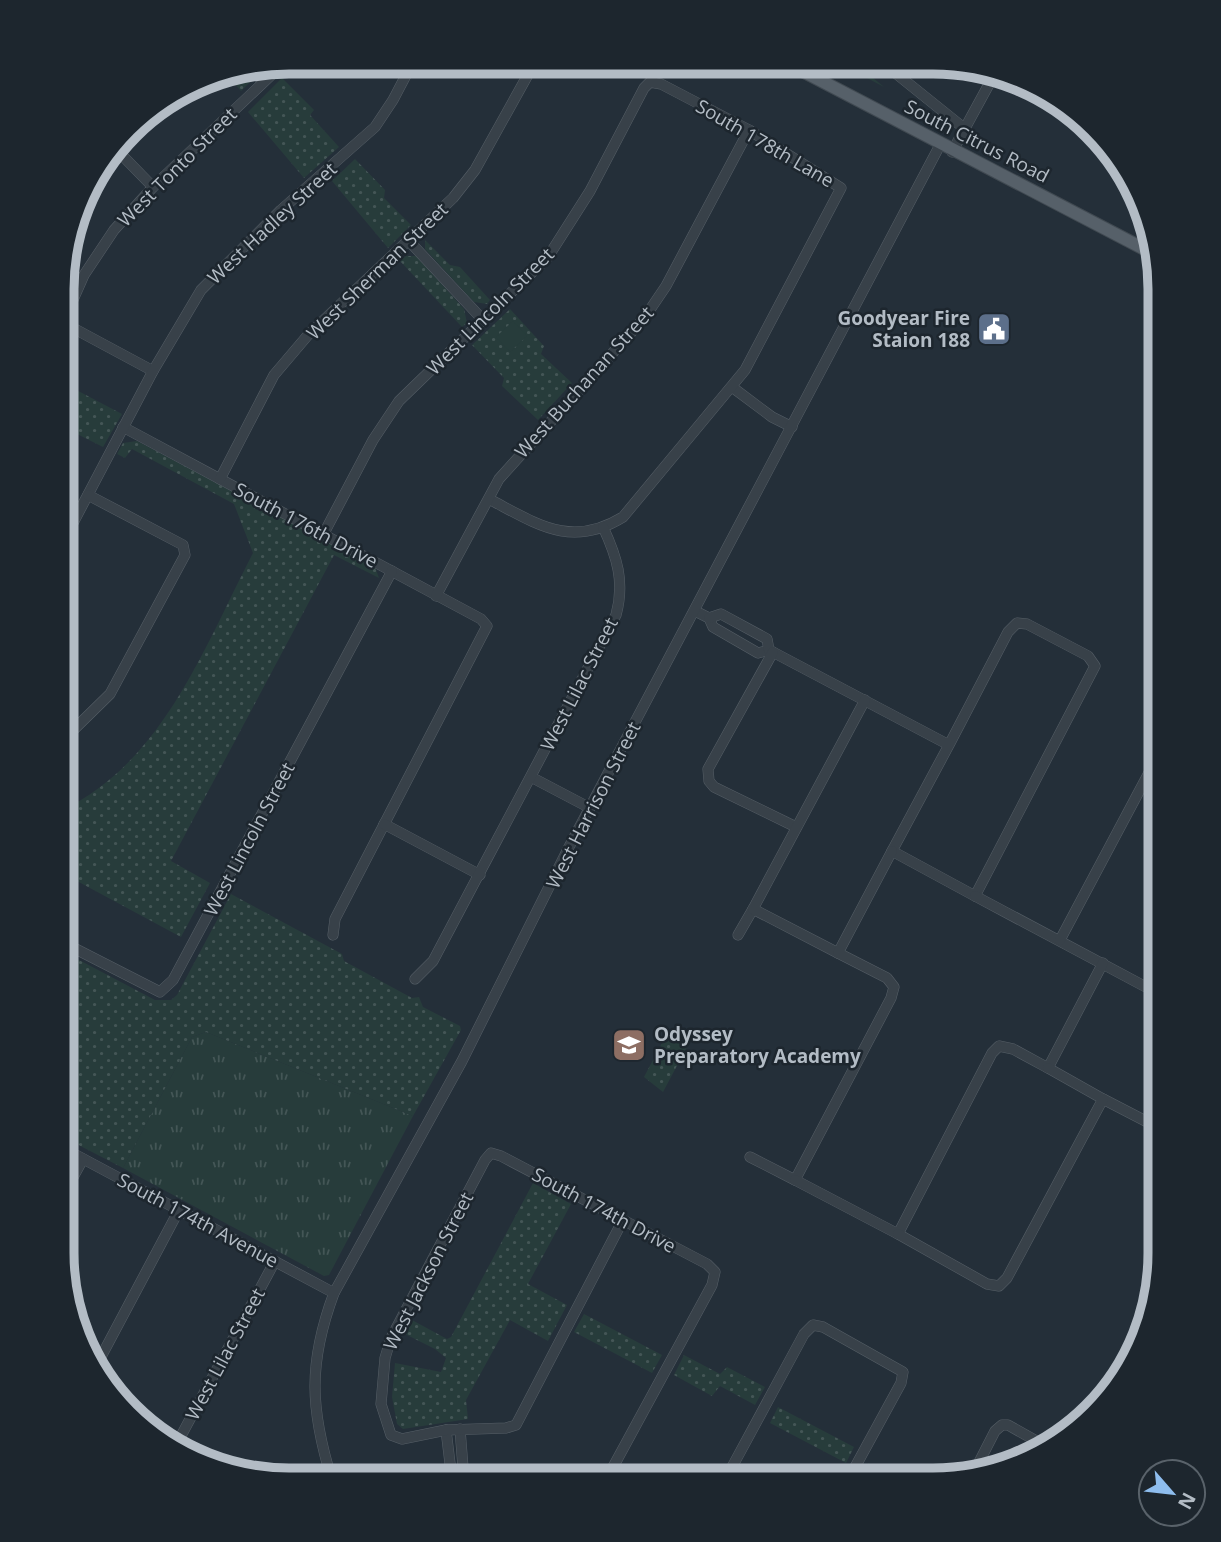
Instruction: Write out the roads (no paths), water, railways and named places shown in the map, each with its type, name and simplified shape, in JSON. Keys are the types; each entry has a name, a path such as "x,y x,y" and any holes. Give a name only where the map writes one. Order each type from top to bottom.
{"main road":[{"name":"South Citrus Road","path":"808,74 1143,249"}],"street":[{"name":"West Hadley Street","path":"73,523 153,371 201,290 281,210 374,127 407,74"},
{"name":"West Sherman Street","path":"220,479 274,375 308,335 453,198 475,170 528,74"},
{"path":"897,74 965,128"},
{"name":"West Tonto Street","path":"73,301 85,275 114,230 153,187 272,75"},
{"name":"South 178th Lane","path":"650,82 661,84 749,130 841,188 746,370 732,387"},
{"name":"West Lincoln Street","path":"324,535 373,440 399,401 532,275 555,249 590,191 644,88 650,82"},
{"name":"West Harrison Street","path":"329,1468 312,1396 320,1331 334,1293 461,1061 590,808 792,426 946,148 965,128 990,82"},
{"name":"West Buchanan Street","path":"436,596 499,479 645,317 666,286 749,130"},
{"path":"121,154 153,187"},
{"path":"409,241 483,320"},
{"path":"73,328 153,371"},
{"path":"489,499 549,530 576,534 603,527 636,506 732,387 772,417 792,426"},
{"name":"South 176th Drive","path":"123,427 392,571 481,620 487,626 384,824"},
{"path":"73,730 110,694 185,555 183,545 88,495"},
{"name":"West Lilac Street","path":"415,979 433,961 616,615 621,596 621,575 603,527"},
{"name":"West Lincoln Street","path":"73,948 160,992 173,980 392,571"},
{"path":"695,611 709,618 713,627 758,653 771,651 949,745"},
{"path":"709,618 721,614 767,639 771,651 708,769 709,781 714,787 796,827"},
{"path":"838,953 1008,632 1017,623 1027,624 1088,656 1095,666 975,895"},
{"path":"738,935 865,700"},
{"path":"1060,940 1148,775"},
{"path":"531,777 590,808"},
{"path":"333,935 335,919 384,824 480,875"},
{"path":"892,851 1147,987"},
{"path":"753,909 887,978 894,988 795,1180"},
{"path":"1048,1068 1104,963"},
{"path":"898,1234 992,1053 999,1046 1013,1049 1147,1122"},
{"path":"750,1157 987,1284 999,1286 1007,1278 1103,1099"},
{"name":"South 174th Drive","path":"491,1153 623,1220 715,1272 712,1284 613,1468"},
{"name":"West Jackson Street","path":"446,1430 402,1439 391,1436 382,1404 382,1378 391,1339 491,1153"},
{"name":"South 174th Avenue","path":"73,1154 334,1293"},
{"path":"73,1177 83,1159"},
{"path":"100,1358 178,1210"},
{"path":"451,1468 446,1430 506,1428 516,1425 623,1220"},
{"name":"West Lilac Street","path":"179,1439 275,1261"},
{"path":"731,1468 804,1334 813,1325 823,1326 903,1372 901,1383 854,1468"},
{"path":"979,1463 995,1431 1002,1425 1008,1425 1037,1441"},
{"path":"460,1429 463,1468"}],"place":[{"name":"Goodyear Fire Staion 188","path":"994,329"},
{"name":"Odyssey Preparatory Academy","path":"629,1045"}]}
